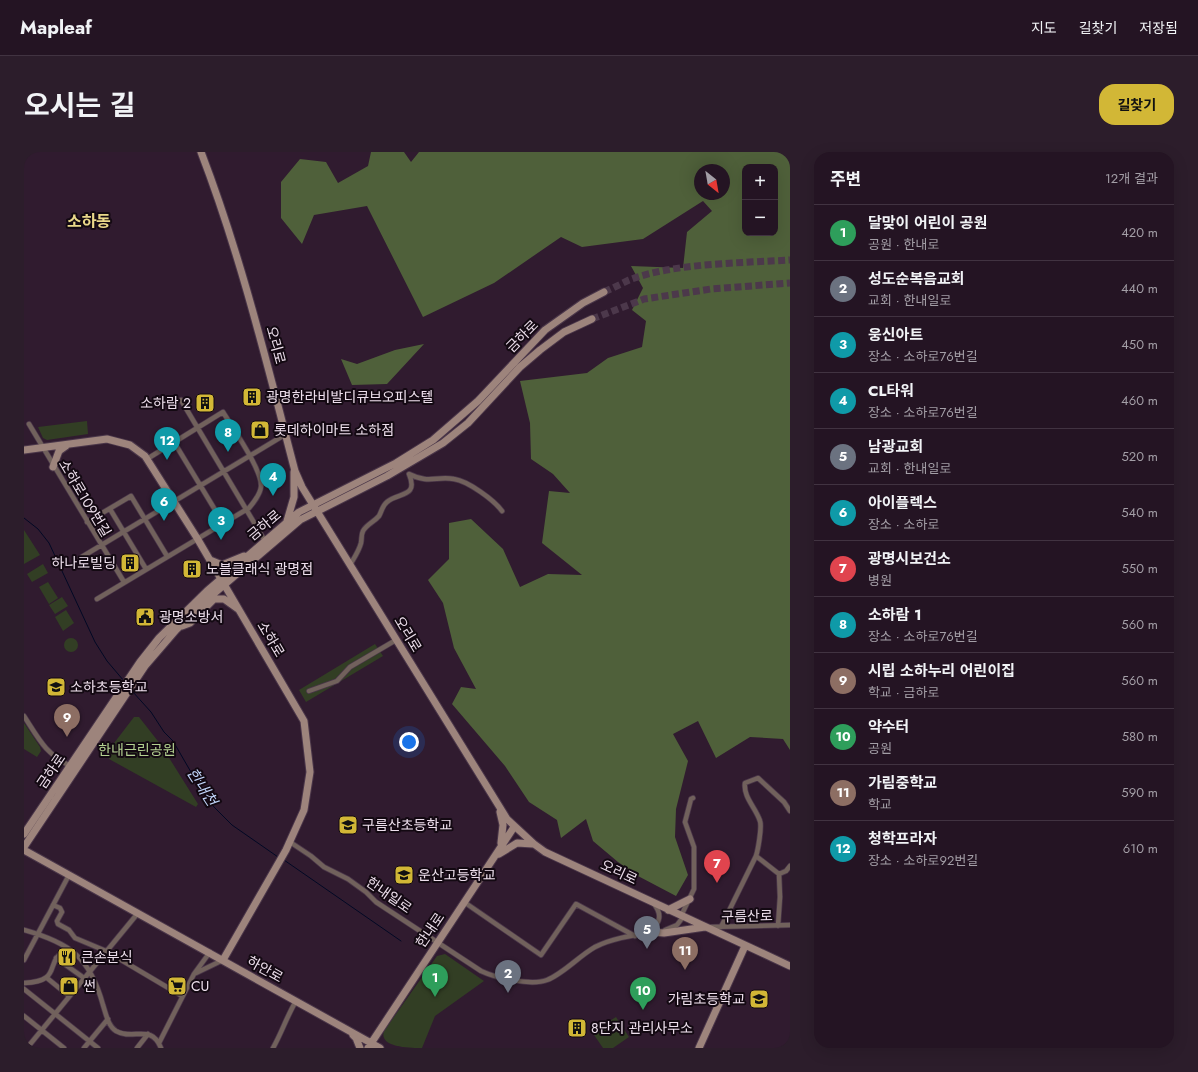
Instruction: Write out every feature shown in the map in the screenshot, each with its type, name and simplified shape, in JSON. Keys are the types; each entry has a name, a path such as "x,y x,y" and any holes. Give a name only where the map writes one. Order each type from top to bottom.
{"main road":[{"name":"오리로","path":"201,152 232,238 263,346 294,466 302,487 314,509 498,806 514,827 546,852 682,917 790,966"},
{"name":"금하로","path":"24,834 72,767 159,638 222,581 314,509 396,463 437,437 475,404 545,330 583,302 604,292"},
{"name":"금하로","path":"133,677 248,555 299,512 314,509 401,468 454,435 482,409 520,367 540,350 564,332 592,319"},
{"name":"소하로","path":"24,450 99,440 118,440 136,448 147,459 174,500 300,711 306,731 310,772 304,810 276,869 223,960"},
{"path":"54,467 58,451 69,444"},
{"path":"286,523 294,497 294,466"},
{"path":"210,560 222,565 239,556 248,555"},
{"path":"180,626 190,623 214,599 224,599 239,609"},
{"name":"금하로","path":"24,848 72,767"},
{"path":"495,856 502,842 504,832 498,806"},
{"name":"한내로","path":"370,1046 514,827"},
{"path":"495,856 516,843 534,844"},
{"name":"하안로","path":"24,848 296,1001 348,1031 370,1046 380,1048"},
{"path":"668,910 690,899"},
{"path":"652,932 664,933 705,927"},
{"path":"699,1048 745,946"},
{"path":"348,1031 356,1038 360,1048"}],"street":[{"path":"181,400 265,541"},
{"path":"97,599 246,509 255,502 261,487 258,470 223,412 147,459"},
{"name":"소하로109번길","path":"29,424 42,448 124,582"},
{"path":"80,558 144,518 286,434"},
{"path":"174,442 223,523"},
{"path":"401,468 409,474 424,480 453,478 466,481 496,503 502,511"},
{"path":"350,565 357,554 361,536 367,526 377,518 387,501 403,495 412,486 409,474"},
{"path":"87,522 131,496 167,556"},
{"name":"소하로109번길","path":"110,509 146,569"},
{"path":"309,691 337,681 350,667 396,640"},
{"path":"24,716 46,749 53,756 72,767"},
{"path":"721,927 739,895 750,865 756,856 760,822 748,800 744,788 745,783 758,778 784,802 790,811"},
{"path":"682,917 694,889 694,847 685,820 691,799 693,798"},
{"name":"한내일로","path":"290,842 324,867 348,879 366,892 376,902 489,975 537,982 548,980 594,948 635,936 670,929 677,925 682,917"},
{"path":"756,856 779,874 780,897 778,926"},
{"path":"779,874 786,871 790,866"},
{"path":"24,960 70,875"},
{"path":"464,902 541,956 576,904 635,936"},
{"path":"652,932 660,919 659,911 653,903"},
{"path":"54,905 60,908 62,912 57,921 58,924 69,930 75,938 106,951 182,996"},
{"path":"27,1046 42,1030 138,913"},
{"name":"구름산로","path":"705,927 790,925"},
{"path":"24,930 38,934 69,950 86,963 100,992 110,1026 116,1032 125,1034 148,1034 160,1046 182,996 194,974 210,952"},
{"path":"24,983 41,981 47,978 51,973 56,958 60,953 69,950"},
{"path":"56,958 84,978"},
{"path":"194,974 223,960"},
{"path":"47,978 69,996"},
{"path":"24,989 98,1048"},
{"path":"273,1048 282,1032 287,1016 296,1001"},
{"path":"24,1016 64,1048"},
{"path":"84,1048 108,1019"},
{"path":"137,1048 148,1034"}],"green space":[{"path":"371,152 404,152 411,162 419,152 790,152 790,750 783,739 750,737 716,758 698,721 673,734 688,761 676,809 675,837 688,875 676,896 638,876 618,862 593,841 586,819 561,838 557,820 529,802 505,766 452,704 461,687 476,689 454,648 443,603 428,580 449,559 449,523 471,519 503,549 520,587 548,574 582,575 542,543 549,491 570,493 553,474 531,459 530,423 520,381 587,373 608,358 642,347 646,321 632,310 643,288 631,266 683,268 687,232 712,211 703,201 643,239 582,247 561,237 494,283 423,317 367,206 314,215 302,244 281,218 281,182 300,159 326,162 338,183 368,166"},
{"path":"424,344 387,384 352,385 341,359 357,364 395,350"},
{"path":"87,421 88,434 47,440 43,438 38,427"},
{"path":"24,530 40,555 24,564"},
{"path":"43,564 48,573 32,582 27,574"},
{"path":"48,582 58,598 49,604 39,587"},
{"path":"62,597 68,606 55,614 49,605"},
{"path":"66,610 74,623 63,631 55,617"},
{"path":"71,638 76,640 78,645 76,650 71,652 66,650 64,645 66,640"},
{"path":"375,644 383,656 306,702 299,690"},
{"name":"한내근린공원","path":"134,717 139,717 161,745 198,804 196,807 109,759 108,751"},
{"path":"24,723 40,747 41,751 37,757 24,749"},
{"path":"445,954 484,981 435,1016 422,1048 397,1046 386,1041 384,1031 437,956"},
{"path":"616,1017 629,1037 613,1048 603,1048 592,1032"}],"waterway":[{"name":"한내천","path":"24,518 38,529 49,543 95,642 107,661 124,681"},
{"name":"한내천","path":"132,691 151,712 164,732 173,741 206,798 232,825 278,857"},
{"name":"한내천","path":"284,860 401,941"}],"tunnel":[{"path":"604,292 629,280 666,270 730,263 790,260"},
{"path":"592,319 644,299 711,289 790,283"}],"place":[{"name":"광명한라비발디큐브오피스텔","path":"252,397"},
{"name":"소하람 2","path":"205,403"},
{"name":"롯데하이마트 소하점","path":"260,430"},
{"name":"소하람 1","path":"228,452"},
{"name":"청학프라자","path":"167,460"},
{"name":"CL타워","path":"273,496"},
{"name":"아이플렉스","path":"164,521"},
{"name":"웅신아트","path":"221,540"},
{"name":"하나로빌딩","path":"130,563"},
{"name":"노블클래식 광명점","path":"192,569"},
{"name":"광명소방서","path":"145,617"},
{"name":"소하초등학교","path":"56,687"},
{"name":"시립 소하누리 어린이집","path":"67,737"},
{"name":"구름산초등학교","path":"348,825"},
{"name":"운산고등학교","path":"404,875"},
{"name":"광명시보건소","path":"717,883"},
{"name":"남광교회","path":"647,949"},
{"name":"큰손분식","path":"67,957"},
{"name":"가림중학교","path":"685,970"},
{"name":"썬","path":"69,986"},
{"name":"CU","path":"177,986"},
{"name":"성도순복음교회","path":"508,993"},
{"name":"달맞이 어린이 공원","path":"435,997"},
{"name":"가림초등학교","path":"759,999"},
{"name":"약수터","path":"643,1010"},
{"name":"8단지 관리사무소","path":"577,1028"}],"district":[{"name":"소하동","path":"89,221"}]}
